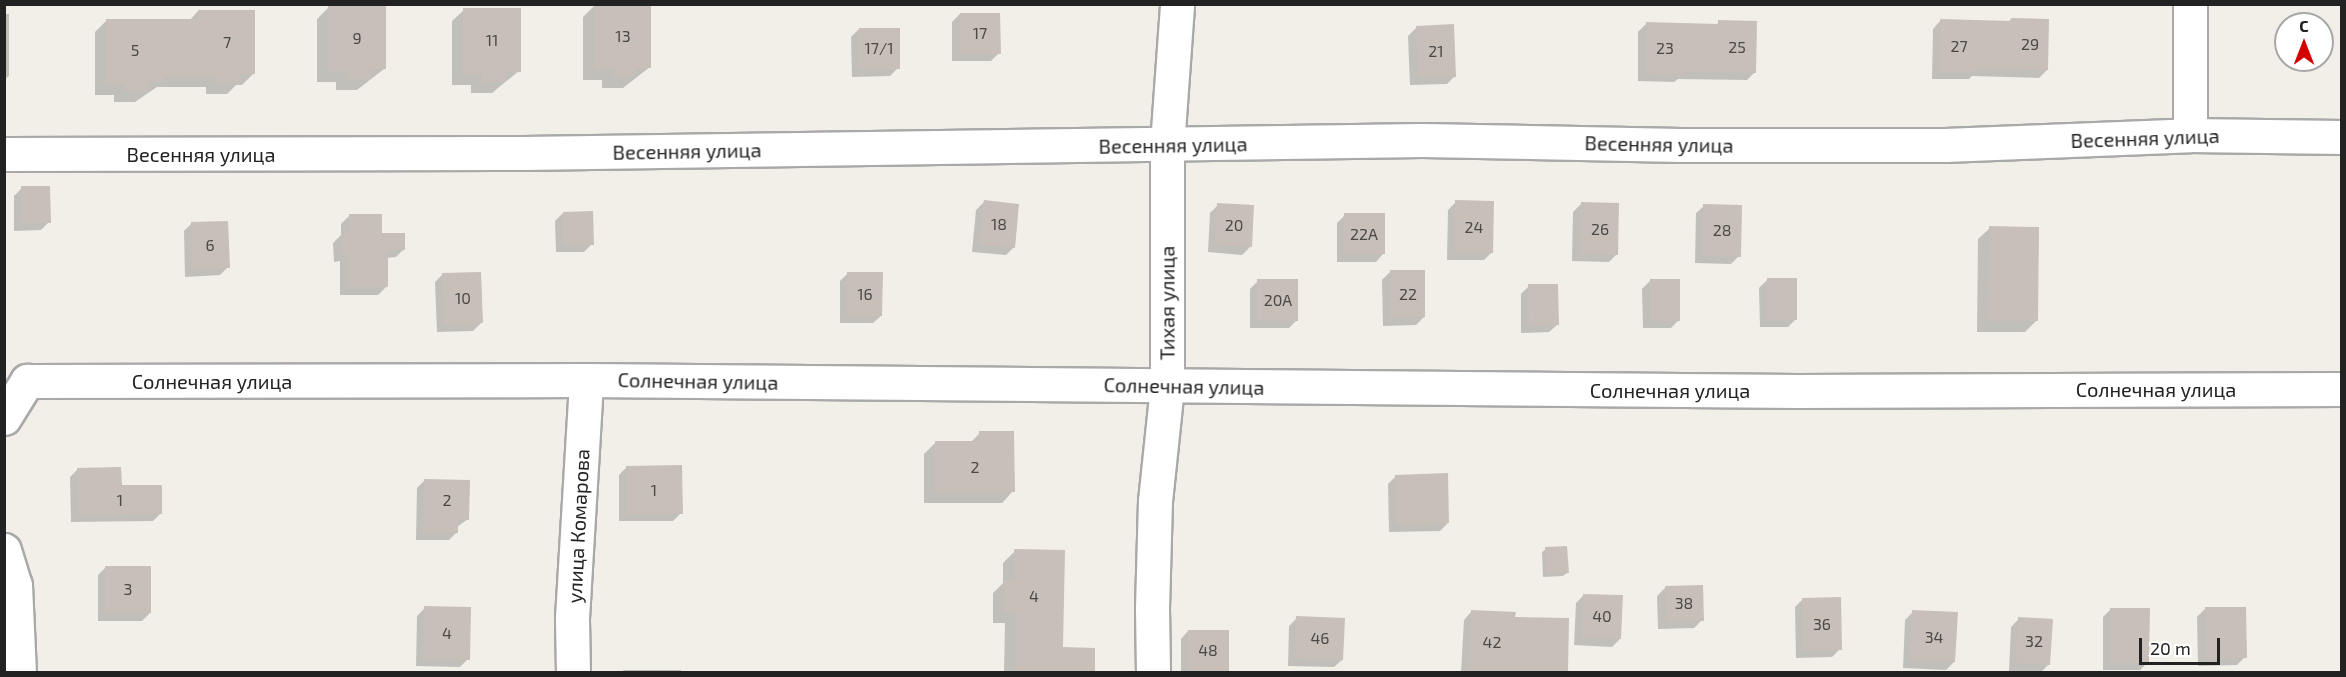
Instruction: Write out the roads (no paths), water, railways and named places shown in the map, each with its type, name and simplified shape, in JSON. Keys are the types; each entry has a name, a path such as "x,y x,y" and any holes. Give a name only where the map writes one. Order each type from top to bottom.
{"street":[{"name":"Тихая улица","path":"1153,672 1155,501 1167,386 1167,145 1177,4"},
{"path":"2190,4 2190,135"},
{"name":"Весенняя улица","path":"4,154 523,153 1422,140 1681,145 1945,145 2190,135 2342,137"},
{"name":"Солнечная улица","path":"4,418 27,381 586,380 1798,391 2342,388"},
{"name":"улица Комарова","path":"573,672 572,618 586,380"},
{"path":"4,550 15,585 19,672"}]}
